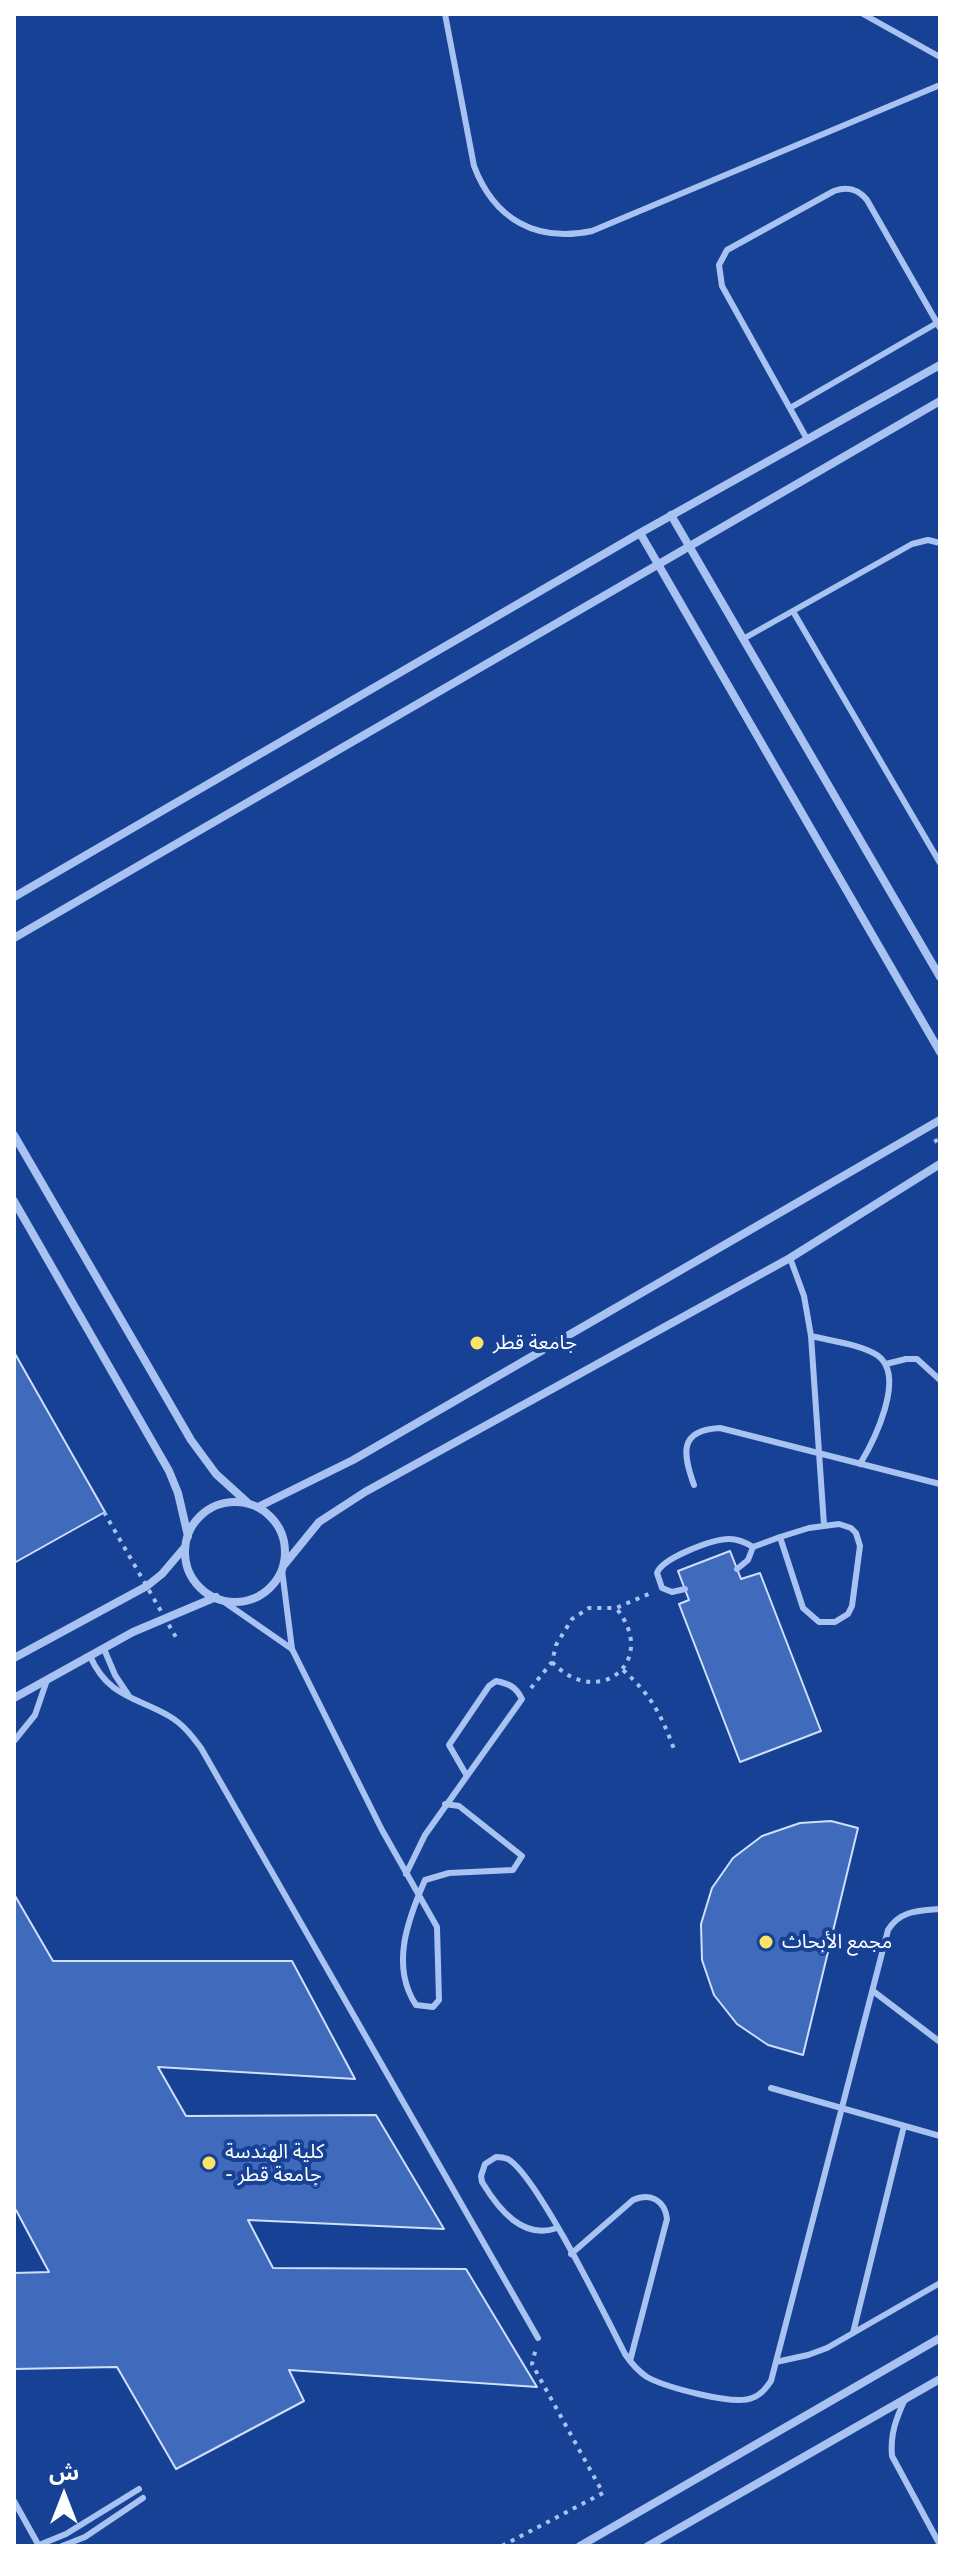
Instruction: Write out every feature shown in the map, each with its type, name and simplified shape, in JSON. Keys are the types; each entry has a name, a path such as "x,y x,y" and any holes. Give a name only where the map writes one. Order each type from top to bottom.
{"street":[{"path":"14,897 671,515 940,365"},
{"path":"14,938 940,401"},
{"path":"671,515 940,977"},
{"path":"640,533 940,1052"},
{"path":"258,1507 353,1460 940,1120"},
{"path":"14,1135 191,1440 216,1474 248,1503 266,1512 279,1527 285,1545 283,1567"},
{"path":"248,1503 227,1503 207,1511 188,1536 186,1557 192,1577 198,1585 218,1598 241,1601 261,1594 277,1580 283,1567 319,1522 365,1492 790,1258 940,1164"},
{"path":"14,1201 169,1471 178,1493 188,1536"},
{"path":"14,1658 147,1586 186,1546"},
{"path":"14,1698 143,1627 218,1598"},
{"path":"580,2546 940,2338"},
{"path":"648,2546 940,2379"}],"lane":[{"path":"445,14 479,180 507,215 547,233 562,235 592,231 940,85"},
{"path":"863,14 940,57"},
{"path":"790,408 939,326 867,200 856,190 834,191 734,245 722,257 718,272 720,279 790,408 807,439"},
{"path":"743,639 912,544 928,540 940,543"},
{"path":"794,613 940,863"},
{"path":"790,1258 804,1296 811,1336 824,1525"},
{"path":"811,1336 870,1351 886,1364 890,1378 882,1418 860,1464"},
{"path":"886,1364 917,1359 940,1380"},
{"path":"694,1485 685,1460 686,1447 695,1435 707,1429 727,1429 940,1484"},
{"path":"685,1589 672,1592 662,1588 658,1584 659,1567 668,1560 727,1539 736,1539 753,1547 780,1537 824,1525 839,1524 851,1528 860,1546 852,1606 848,1614 827,1624 813,1619 803,1608 780,1537"},
{"path":"737,1569 748,1560 753,1547"},
{"path":"283,1567 292,1649 406,1875 418,1895 437,1927 439,2000 433,2007 416,2005 408,1992 404,1971 405,1935 418,1895 425,1880 449,1873 513,1870 522,1856 459,1806 445,1804"},
{"path":"218,1598 292,1649"},
{"path":"104,1649 115,1675 131,1699"},
{"path":"90,1656 106,1682 131,1699 171,1717 201,1748 538,2338"},
{"path":"14,1741 35,1715 47,1680"},
{"path":"406,1875 425,1835 445,1804 467,1776 522,1699 517,1689 507,1683 496,1681 489,1686 449,1745 467,1776"},
{"path":"557,2228 532,2232 517,2225 482,2182 485,2164 502,2157 514,2164 530,2184 557,2228 630,2361 655,2381 735,2401 760,2394 771,2381 893,1922 905,1913 940,1909"},
{"path":"873,1991 940,2042"},
{"path":"771,2088 940,2136"},
{"path":"853,2333 904,2126"},
{"path":"571,2254 633,2200 646,2197 659,2201 663,2206 667,2219 630,2361"},
{"path":"776,2362 808,2355 940,2283"},
{"path":"905,2398 894,2423 892,2456 940,2545"},
{"path":"14,2501 41,2546 139,2489"},
{"path":"62,2546 85,2537 143,2498"}],"path":[{"path":"104,1512 177,1639"},
{"path":"522,1699 552,1662 556,1645 572,1619 589,1608 616,1608 662,1588"},
{"path":"552,1662 575,1681 604,1681 623,1670 628,1662 631,1643 628,1629 616,1608"},
{"path":"623,1670 646,1690 663,1717 674,1749"},
{"path":"502,2546 603,2493 532,2364 538,2338"}],"building":[{"path":"14,1352 105,1512 14,1563"},
{"path":"730,1551 741,1579 760,1573 821,1731 740,1762 679,1604 689,1600 678,1571"},
{"name":"مجمع الأبحاث","path":"831,1821 858,1828 803,2055 768,2045 737,2024 714,1995 702,1960 701,1924 712,1888 733,1858 762,1836 800,1823"},
{"name":"كلية الهندسة - جامعة قطر","path":"14,1894 53,1961 292,1961 355,2079 158,2067 186,2116 376,2115 444,2229 248,2220 273,2268 466,2269 537,2387 289,2370 304,2401 176,2469 117,2367 14,2369 14,2273 49,2272 14,2211"}],"place":[{"name":"جامعة قطر","path":"477,1343"},
{"name":"مجمع الأبحاث","path":"766,1942"},
{"name":"كلية الهندسة - جامعة قطر","path":"209,2163"}]}
